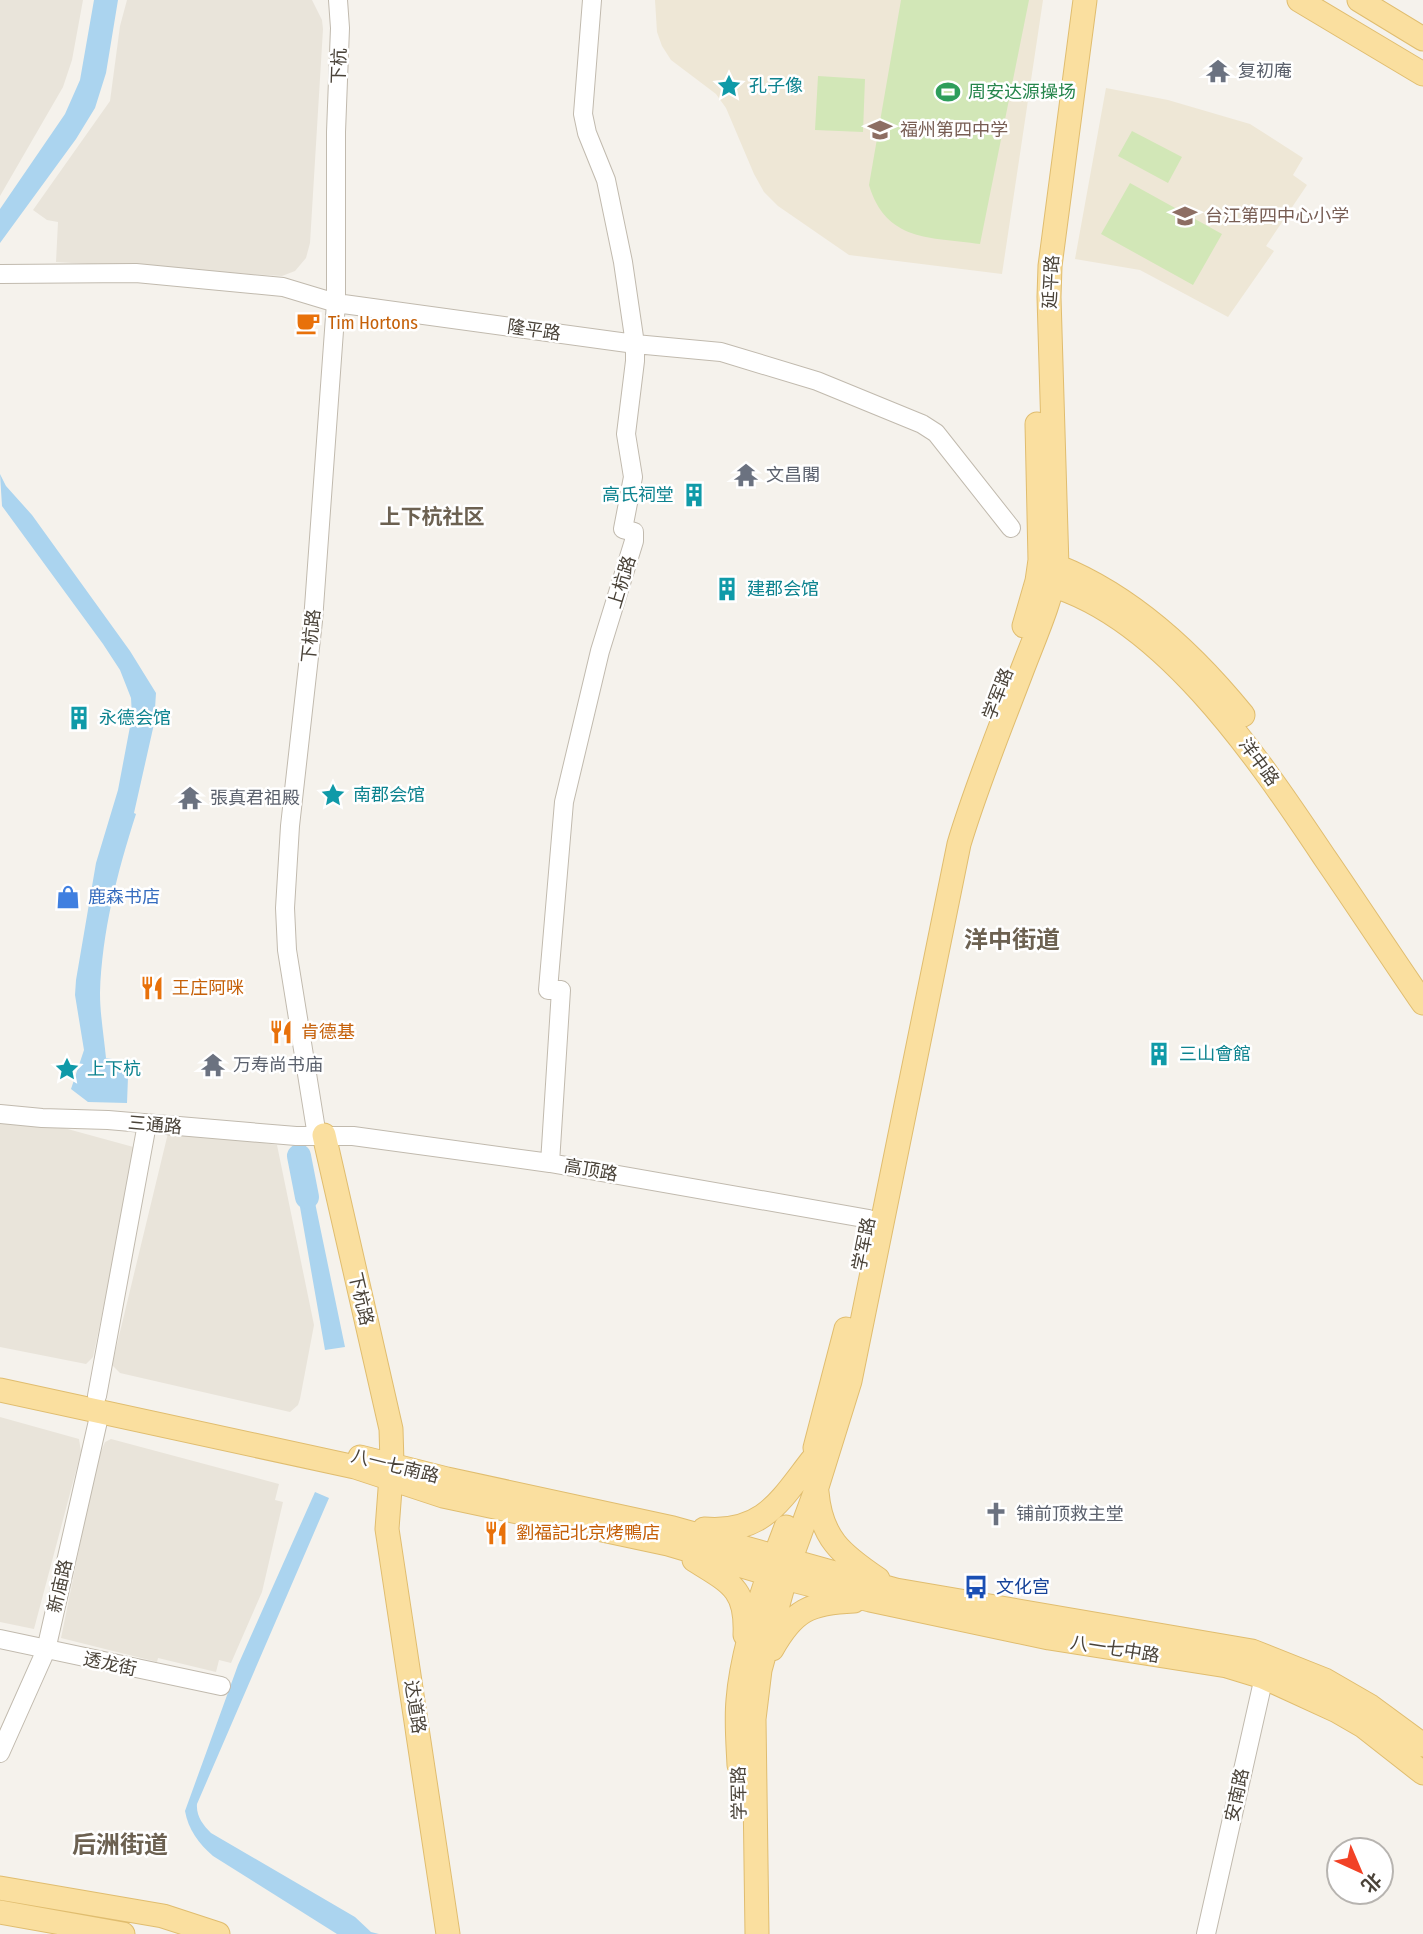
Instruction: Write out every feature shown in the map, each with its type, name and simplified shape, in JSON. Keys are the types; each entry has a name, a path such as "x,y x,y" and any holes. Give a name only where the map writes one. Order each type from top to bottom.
{"main road":[{"name":"延平路","path":"1047,573 1035,268 1069,0"},
{"name":"延平路","path":"1047,573 1050,266 1085,0"},
{"path":"1299,0 1423,74"},
{"path":"1359,0 1423,39"},
{"name":"洋中路","path":"1047,573 1119,600 1159,629 1194,661 1239,710 1281,766 1423,977"},
{"name":"洋中路","path":"1047,573 1133,630 1160,652 1235,729 1423,1003"},
{"name":"学军路","path":"742,1934 738,1710 812,1460 847,1323 945,839 1028,615 1047,573"},
{"name":"学军路","path":"779,1568 817,1487 850,1381 959,844 1047,573"},
{"name":"下杭路","path":"317,1136 384,1470"},
{"name":"八一七南路","path":"0,1374 98,1404 384,1470 447,1479 670,1536 779,1568"},
{"name":"八一七南路","path":"0,1390 98,1404"},
{"path":"670,1536 731,1529 754,1522 786,1493 812,1460"},
{"path":"384,1470 378,1531 408,1756 436,1934"},
{"name":"达道路","path":"384,1470 387,1529 448,1934"},
{"path":"817,1487 819,1514 829,1536 853,1562 896,1590"},
{"path":"670,1536 725,1579 740,1596 746,1613 752,1668"},
{"name":"八一七中路","path":"779,1568 1233,1646 1313,1699 1363,1726 1423,1773"},
{"name":"八一七中路","path":"779,1568 870,1600 1049,1638 1227,1667 1266,1667 1318,1677 1351,1695 1423,1745"},
{"path":"752,1668 794,1617 822,1604 870,1600"},
{"name":"学军路","path":"752,1668 757,1934"},
{"path":"0,1888 163,1916 218,1934"},
{"path":"0,1901 207,1934"},
{"path":"0,1912 122,1934"},
{"path":"0,1924 57,1934"}],"street":[{"name":"下杭","path":"336,132 340,28 338,0"},
{"name":"上杭路","path":"550,1163 561,990 548,989 564,802 600,651 634,541 634,532 623,529 633,477 626,435 635,344 623,262 606,180 587,133 583,114 592,0"},
{"name":"下杭路","path":"317,1136 286,950 285,908 289,826 313,621 336,303 336,132"},
{"name":"隆平路","path":"0,274 136,273 283,287 336,303 733,355 817,381 922,424 944,443 1011,528"},
{"name":"三通路","path":"0,1114 317,1136"},
{"name":"新庙路","path":"0,1753 46,1650 98,1404 147,1124"},
{"name":"高顶路","path":"317,1136 353,1136 550,1163 869,1219"},
{"name":"透龙街","path":"0,1639 222,1686"},
{"name":"安南路","path":"1206,1934 1266,1667"}],"shaded area":[{"path":"0,0 83,0 72,60 63,87 0,196"},
{"path":"127,0 312,0 322,20 323,29 310,243 306,258 295,271 282,276 56,262 58,222 47,220 33,210 110,101 120,26"},
{"name":"福州第四中学","path":"655,0 1043,0 1002,274 849,255 778,206 764,192 754,174 726,108 716,94 671,60 662,46 657,32"},
{"name":"台江第四中心小学","path":"1106,88 1168,100 1250,124 1303,158 1293,175 1307,185 1266,246 1274,251 1228,317 1140,270 1075,259"},
{"path":"0,1121 64,1128 137,1148 93,1357 86,1364 0,1347"},
{"path":"169,1129 277,1145 314,1325 300,1399 290,1412 120,1373 112,1365"},
{"path":"0,1417 79,1439 81,1452 34,1629 0,1622"},
{"path":"111,1439 279,1484 275,1500 283,1502 262,1592 231,1663 219,1660 216,1672 158,1658 157,1662 61,1638 97,1461 105,1442"}],"green space":[{"name":"周安达源操场","path":"901,0 1029,0 980,244 927,237 898,227 886,217 877,204 869,185"},
{"path":"818,76 865,79 863,132 815,130"},
{"path":"1132,131 1182,157 1168,183 1118,156"},
{"path":"1130,183 1222,234 1193,285 1101,234"}],"water":[{"path":"94,0 118,0 106,73 95,108 76,139 0,243 0,209 65,114 80,80"},
{"path":"0,474 6,486 32,515 130,651 156,693 154,724 134,813 136,814 112,903 101,970 100,1001 106,1058 125,1061 128,1077 127,1103 88,1102 71,1089 84,1050 75,995 76,980 96,863 118,790 132,716 131,698 120,670 103,644 2,506"},
{"path":"307,1164 345,1347 325,1350 293,1167"},
{"path":"315,1492 329,1498 197,1808 201,1820 211,1833 355,1917 371,1932 379,1934 337,1934 213,1856 195,1836 185,1811 238,1665"}],"waterway":[{"path":"299,1156 307,1197"}],"place":[{"name":"复初庵","path":"1218,71"},
{"name":"孔子像","path":"729,86"},
{"name":"周安达源操场","path":"948,92"},
{"name":"福州第四中学","path":"880,130"},
{"name":"台江第四中心小学","path":"1185,216"},
{"name":"Tim Hortons","path":"308,323"},
{"name":"文昌閣","path":"746,475"},
{"name":"高氏祠堂","path":"694,495"},
{"name":"建郡会馆","path":"727,589"},
{"name":"永德会馆","path":"79,718"},
{"name":"南郡会馆","path":"333,795"},
{"name":"張真君祖殿","path":"190,798"},
{"name":"鹿森书店","path":"68,897"},
{"name":"王庄阿咪","path":"152,988"},
{"name":"肯德基","path":"281,1032"},
{"name":"三山會館","path":"1159,1054"},
{"name":"万寿尚书庙","path":"213,1065"},
{"name":"上下杭","path":"67,1069"},
{"name":"铺前顶救主堂","path":"996,1514"},
{"name":"劉福記北京烤鴨店","path":"496,1533"},
{"name":"文化宫","path":"976,1587"}],"district":[{"name":"上下杭社区","path":"432,517"},
{"name":"洋中街道","path":"1012,940"},
{"name":"后洲街道","path":"120,1845"}]}
